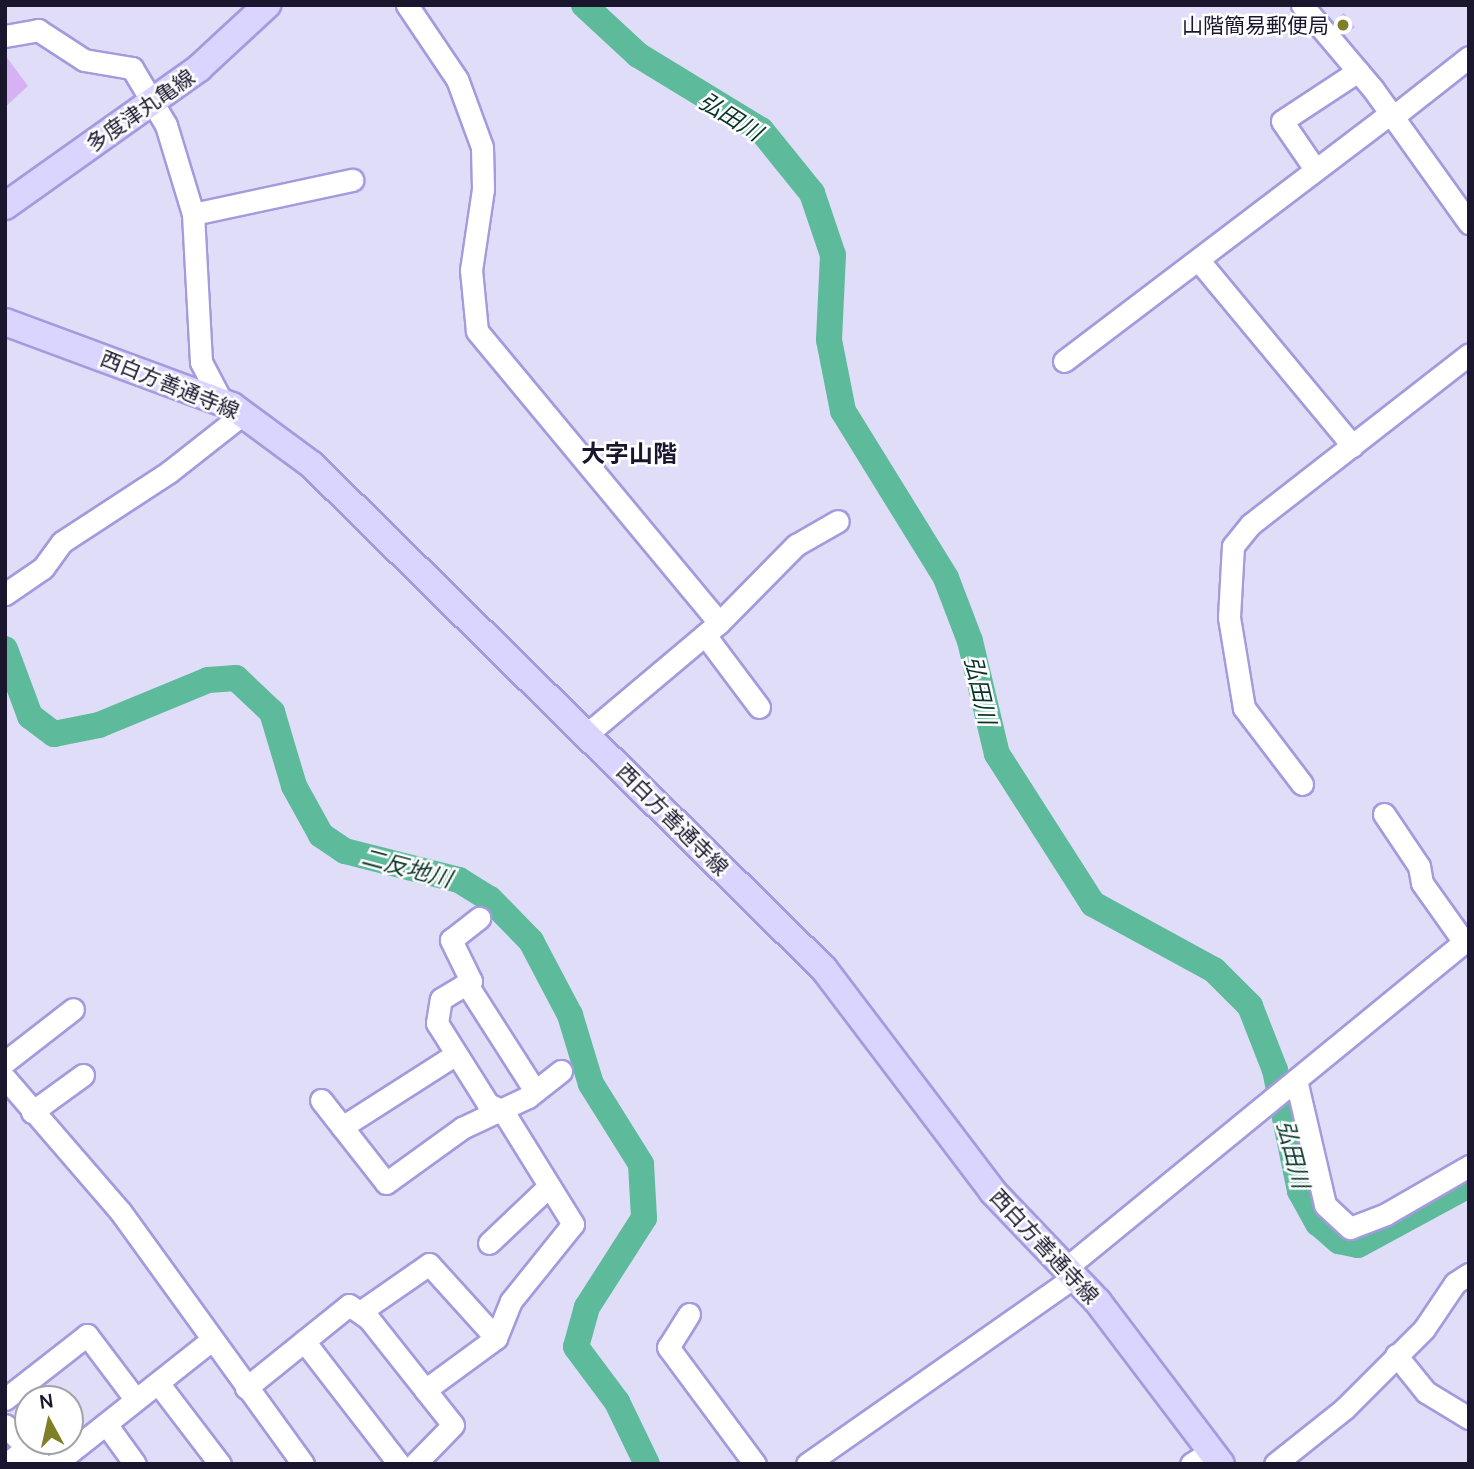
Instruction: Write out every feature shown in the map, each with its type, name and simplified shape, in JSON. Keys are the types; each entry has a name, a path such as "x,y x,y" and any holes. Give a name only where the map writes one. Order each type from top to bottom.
{"main road":[{"name":"多度津丸亀線","path":"5,206 150,100 199,68 267,5"},
{"name":"西白方善通寺線","path":"5,322 233,407 312,465 824,969 993,1192 1070,1272 1208,1460"}],"street":[{"path":"407,5 457,79 482,147 483,188 471,270 477,331 712,629 760,707"},
{"path":"1302,5 1392,114 1469,223"},
{"path":"5,36 38,30 84,60 132,68 166,125 193,214 201,362 233,407 169,472 62,542 43,568 6,593"},
{"path":"1064,361 1200,262 1315,169 1469,57"},
{"path":"1315,169 1282,121 1358,71"},
{"path":"193,214 352,180"},
{"path":"1200,262 1353,446"},
{"path":"1302,784 1244,708 1234,664 1228,575 1233,546 1251,524 1469,354"},
{"path":"587,734 712,629 796,545 838,520"},
{"path":"807,1464 1070,1272 1265,1104 1466,940 1424,900 1424,863 1384,814"},
{"path":"425,1390 496,1338 511,1301 573,1224 503,1111 488,1104 437,1023 441,999 466,984 472,974 451,940 479,918"},
{"path":"466,984 535,1090"},
{"path":"5,1062 74,1009"},
{"path":"342,1127 456,1054"},
{"path":"321,1100 386,1183 462,1128 503,1111 561,1071"},
{"path":"32,1112 83,1075"},
{"path":"5,1078 120,1211 210,1341 303,1464"},
{"path":"1295,1081 1325,1205 1350,1228 1386,1214 1469,1166"},
{"path":"489,1243 549,1186"},
{"path":"360,1312 429,1264 496,1338"},
{"path":"1275,1464 1344,1409 1424,1329 1455,1283 1469,1275"},
{"path":"246,1388 349,1305 360,1312 453,1425 415,1464"},
{"path":"689,1314 668,1347 755,1464"},
{"path":"5,1399 87,1335 136,1400"},
{"path":"55,1464 210,1341"},
{"path":"304,1341 399,1464"},
{"path":"1396,1355 1426,1392 1469,1418"},
{"path":"158,1382 220,1464"},
{"path":"106,1424 135,1464"}],"building":[{"path":"1344,13 1355,27 1344,36 1333,22"},
{"path":"5,55 28,86 5,107"}],"waterway":[{"name":"弘田川","path":"584,5 638,55 761,130 812,193 833,255 829,340 843,411 946,578 970,641 997,754 1093,904 1214,970 1250,1006 1275,1070 1300,1191 1318,1223 1339,1241 1358,1245 1469,1185"},
{"name":"二反地川","path":"5,649 30,716 54,734 99,725 208,680 236,678 272,712 294,786 321,835 345,851 459,880 490,899 531,941 570,1015 591,1084 641,1164 644,1218 587,1307 576,1347 617,1402 647,1464"}],"place":[{"name":"山階簡易郵便局","path":"1343,25"}],"district":[{"name":"大字山階","path":"629,453"}]}
